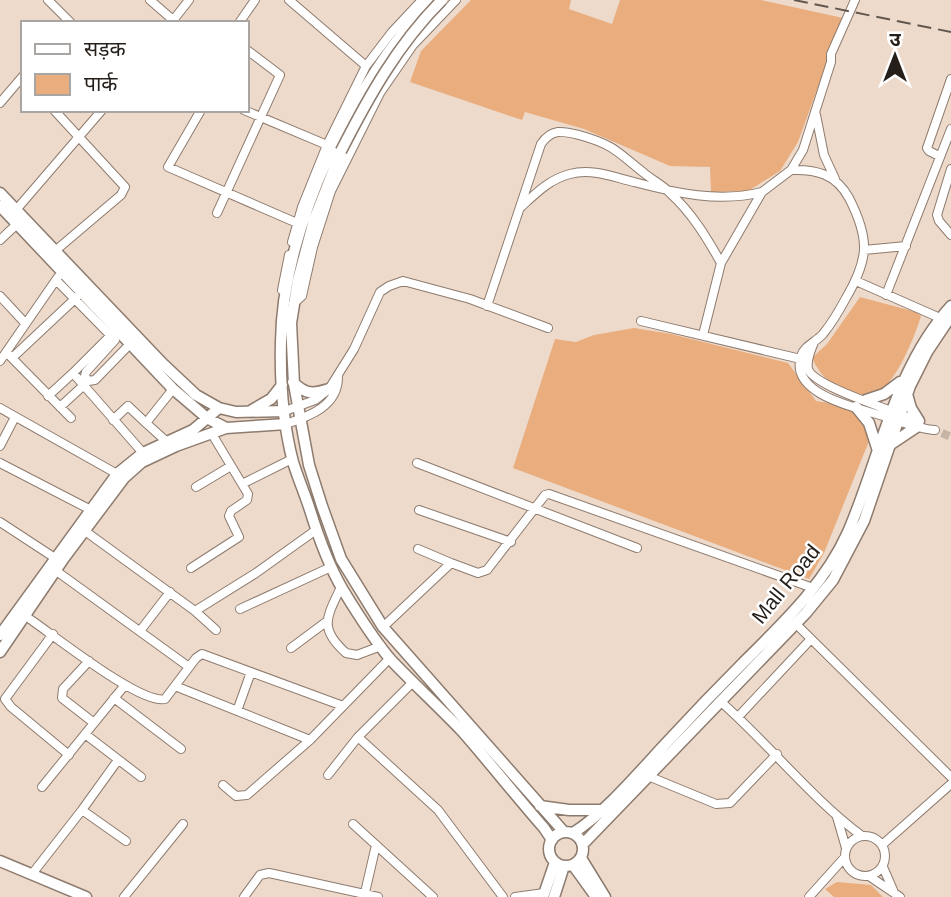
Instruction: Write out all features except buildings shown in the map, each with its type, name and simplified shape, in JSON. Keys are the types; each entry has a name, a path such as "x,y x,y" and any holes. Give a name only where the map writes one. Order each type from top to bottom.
{"main road":[{"path":"433,0 407,26 388,51 334,147 288,303 291,344 285,411 292,459 331,567 341,587 381,646 463,732 544,828 552,840 549,849 605,897"},
{"path":"334,147 365,105 404,43 442,0"},
{"path":"0,193 17,223 79,296 173,389 207,418 226,428"},
{"path":"6,207 55,251 61,272 196,395 219,408 236,412 285,411"},
{"name":"Mall Road","path":"552,840 569,833 601,810 775,631 813,588 833,560 847,533 877,450 951,306"},
{"name":"Mall Road","path":"583,844 796,624 833,580 859,531 889,445 906,375 927,337 946,317"},
{"path":"866,400 892,389 906,375"},
{"path":"288,384 309,394 329,389"},
{"path":"288,384 299,407 309,466 336,547 354,582 383,627 540,806 583,844 547,896"},
{"path":"236,412 264,405 288,384"},
{"path":"889,445 918,424 907,394"},
{"path":"856,407 869,423 877,450"},
{"path":"0,635 41,584 91,510 120,476 143,453 192,430 219,408"},
{"path":"55,564 88,527 120,476 152,457 226,428 286,424"},
{"path":"0,652 41,584"},
{"path":"540,806 601,810"},
{"path":"0,861 86,897"},
{"path":"568,863 596,897"}],"street":[{"path":"150,0 171,21"},
{"path":"173,21 189,0"},
{"path":"240,21 255,0"},
{"path":"289,0 366,66"},
{"path":"422,0 392,32 366,66 334,147 297,223 284,274 288,303 302,296 313,247 331,191 374,106 413,45 456,0"},
{"path":"433,0 439,7 438,16"},
{"path":"831,62 831,54 855,0"},
{"path":"703,335 721,263 762,192 791,170 807,142 831,62 860,0"},
{"path":"51,1 69,21"},
{"path":"217,213 280,75 248,52"},
{"path":"0,103 21,78"},
{"path":"939,156 927,148 951,79"},
{"path":"55,251 124,191 123,182 56,112"},
{"path":"6,207 100,112"},
{"path":"200,112 168,167 297,223"},
{"path":"248,112 334,147"},
{"path":"816,112 824,155 835,180 847,194 854,209 864,250 862,269 856,281 835,317 814,342 801,372 810,386 826,397 856,407 895,415"},
{"path":"886,295 951,129"},
{"path":"487,306 541,144 555,131 610,145 668,191 696,223 721,263"},
{"path":"951,169 937,215 951,235"},
{"path":"791,170 816,170 835,180"},
{"path":"519,209 545,184 568,174 582,172 597,172 668,191 729,198 762,192"},
{"path":"0,186 10,198 6,207"},
{"path":"0,240 17,223"},
{"path":"864,250 906,246"},
{"path":"9,355 25,323 61,272"},
{"path":"285,411 315,400 329,389 354,349 380,292 403,281 487,306 548,328"},
{"path":"856,281 946,317"},
{"path":"0,296 25,323"},
{"path":"0,361 79,296"},
{"path":"641,321 804,360"},
{"path":"114,332 114,342 86,372 88,381 95,380 130,344"},
{"path":"48,396 114,332"},
{"path":"9,355 71,418"},
{"path":"804,360 817,379 836,390 938,431"},
{"path":"73,373 143,453"},
{"path":"286,424 313,414 329,403 338,386 338,377"},
{"path":"60,407 84,386"},
{"path":"146,423 173,389"},
{"path":"113,420 128,407 167,442"},
{"path":"0,408 120,476"},
{"path":"0,446 15,417"},
{"path":"191,568 239,537 229,516 231,511 247,500 248,494 212,434"},
{"path":"242,484 292,459"},
{"path":"0,463 91,510"},
{"path":"417,463 637,548"},
{"path":"196,487 231,466"},
{"path":"418,549 478,573 485,572 545,495 554,495 813,588"},
{"path":"419,510 511,542"},
{"path":"0,522 190,667"},
{"path":"88,527 216,630"},
{"path":"195,611 256,573 316,530"},
{"path":"383,627 451,563"},
{"path":"240,609 331,567"},
{"path":"291,648 326,622 341,587"},
{"path":"140,631 170,592"},
{"path":"24,615 125,685 153,699 165,699 202,654 343,706"},
{"path":"326,622 328,632 346,653 357,655 381,646"},
{"path":"796,624 951,777"},
{"path":"53,634 5,699 11,708 69,755"},
{"path":"738,717 811,639"},
{"path":"223,785 236,796 247,795 310,740 390,658"},
{"path":"89,661 63,689 62,698 94,723"},
{"path":"237,711 251,672"},
{"path":"328,775 358,737 413,682"},
{"path":"43,787 125,685"},
{"path":"175,686 310,740"},
{"path":"114,698 181,750"},
{"path":"720,701 777,754 837,817 862,836"},
{"path":"85,734 141,777"},
{"path":"358,737 438,810 503,897"},
{"path":"648,776 724,805 730,803 777,754"},
{"path":"32,874 118,760"},
{"path":"883,845 951,784"},
{"path":"82,810 126,841"},
{"path":"837,817 848,867 854,874 869,876 900,897"},
{"path":"124,897 183,824"},
{"path":"353,824 433,897"},
{"path":"809,897 832,873 855,839 862,836 871,837 883,845 883,867 893,890"},
{"path":"365,896 376,845"},
{"path":"832,873 848,867"},
{"path":"869,876 883,867"},
{"path":"244,897 260,875 269,873 378,897"},
{"path":"515,897 547,896"}],"green space":[{"path":"471,0 571,0 569,9 612,24 620,0 761,0 843,18 798,142 780,171 748,191 711,192 710,167 670,166 584,129 525,112 522,120 410,82 421,51"},
{"path":"860,297 916,312 921,316 914,337 894,376 877,393 868,396 830,382 812,358 827,344"},
{"path":"634,328 671,334 788,363 816,401 851,408 861,417 871,436 824,553 809,579 513,468 555,339 576,342 594,335"},
{"path":"837,882 871,885 883,897 834,897 825,889"}],"tunnel":[{"path":"942,433 951,437"}],"railway":[{"path":"794,0 951,32"}]}
